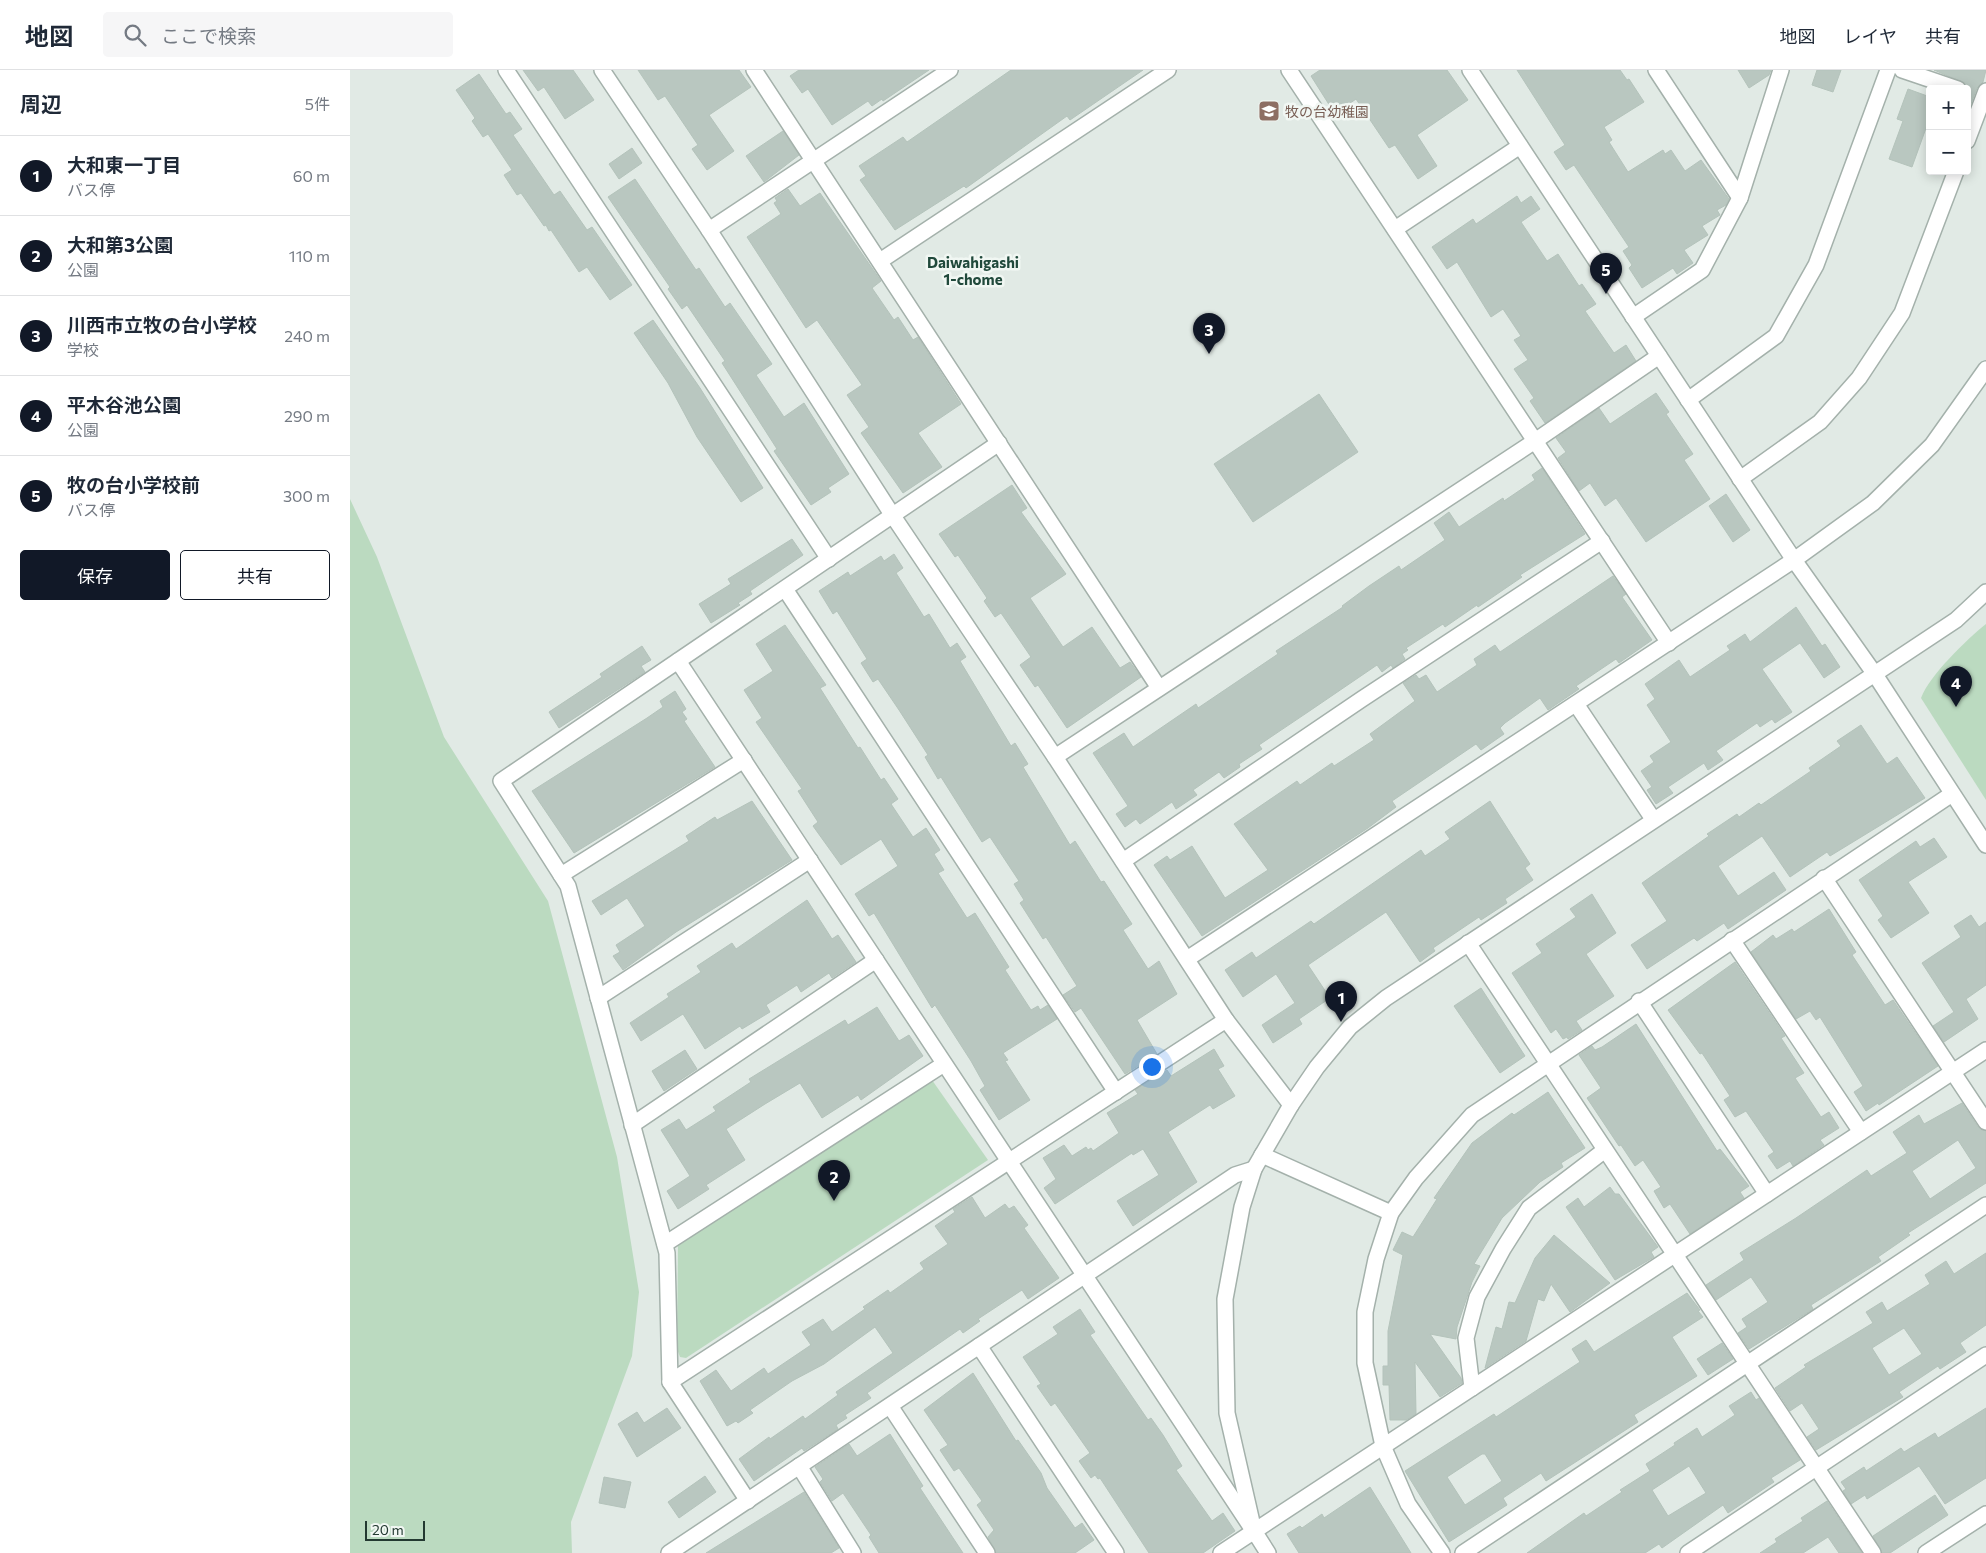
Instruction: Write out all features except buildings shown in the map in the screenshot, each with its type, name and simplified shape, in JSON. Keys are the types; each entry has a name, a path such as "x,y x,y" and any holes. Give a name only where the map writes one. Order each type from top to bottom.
{"street":[{"path":"506,70 829,558"},
{"path":"602,70 709,230 893,516 1055,757 1226,1020 1291,1105"},
{"path":"754,70 1160,688"},
{"path":"709,230 950,70"},
{"path":"880,262 1168,70"},
{"path":"1289,70 1669,642"},
{"path":"1470,70 1794,560 1874,673 1986,845"},
{"path":"1656,70 1740,198"},
{"path":"1633,318 1702,270 1740,198 1781,70"},
{"path":"1688,400 1776,336 1816,265 1888,70"},
{"path":"1902,70 1946,85"},
{"path":"1971,93 1985,95 1971,131"},
{"path":"1395,229 1520,146"},
{"path":"1740,479 1820,422 1859,378 1902,314 1954,175"},
{"path":"1055,757 1659,356"},
{"path":"1187,959 1794,560 1873,503 1932,445 1986,369"},
{"path":"748,1500 670,1382 667,1253 568,886 501,781 999,443"},
{"path":"1123,861 1602,541"},
{"path":"785,589 1116,1092"},
{"path":"1254,1531 1227,1413 1224,1299 1242,1207 1254,1168 1291,1105 1317,1067 1350,1027 1386,998 1653,819 1956,620 1986,592"},
{"path":"678,661 1268,1553"},
{"path":"1576,704 1653,819"},
{"path":"560,875 744,760"},
{"path":"1442,1553 1408,1504 1383,1446 1365,1363 1365,1312 1376,1259 1391,1213 1416,1178 1472,1115 1638,1001 1952,794"},
{"path":"598,998 810,860"},
{"path":"1824,878 1986,1122"},
{"path":"1732,940 1860,1132"},
{"path":"1468,943 1873,1553"},
{"path":"632,1125 876,960"},
{"path":"1638,1001 1766,1194"},
{"path":"670,1382 1226,1020"},
{"path":"1221,1553 1986,1050"},
{"path":"664,1244 944,1064"},
{"path":"1472,1388 1466,1338 1477,1296 1503,1249 1529,1208 1605,1150"},
{"path":"1262,1155 1391,1213"},
{"path":"669,1553 1235,1175 1254,1168"},
{"path":"1462,1553 1986,1205"},
{"path":"979,1346 1116,1553"},
{"path":"1688,1553 1986,1355"},
{"path":"890,1406 987,1553"},
{"path":"799,1466 854,1553"},
{"path":"1926,1553 1986,1514"}],"green space":[{"path":"350,499 377,557 444,737 548,901 617,1157 639,1292 632,1356 571,1522 572,1553 350,1553"},
{"path":"1986,624 1986,800 1921,698 1925,689 1940,669 1959,648"},
{"path":"932,1080 988,1160 686,1358 680,1357 677,1349 678,1243"}],"place":[{"name":"牧の台幼稚園","path":"1269,111"},
{"name":"牧の台小学校前","path":"1606,294"},
{"name":"川西市立牧の台小学校","path":"1209,354"},
{"name":"平木谷池公園","path":"1956,707"},
{"name":"大和東一丁目","path":"1341,1022"},
{"name":"大和第3公園","path":"834,1201"}],"district":[{"name":"Daiwahigashi 1-chome","path":"973,270"}]}
